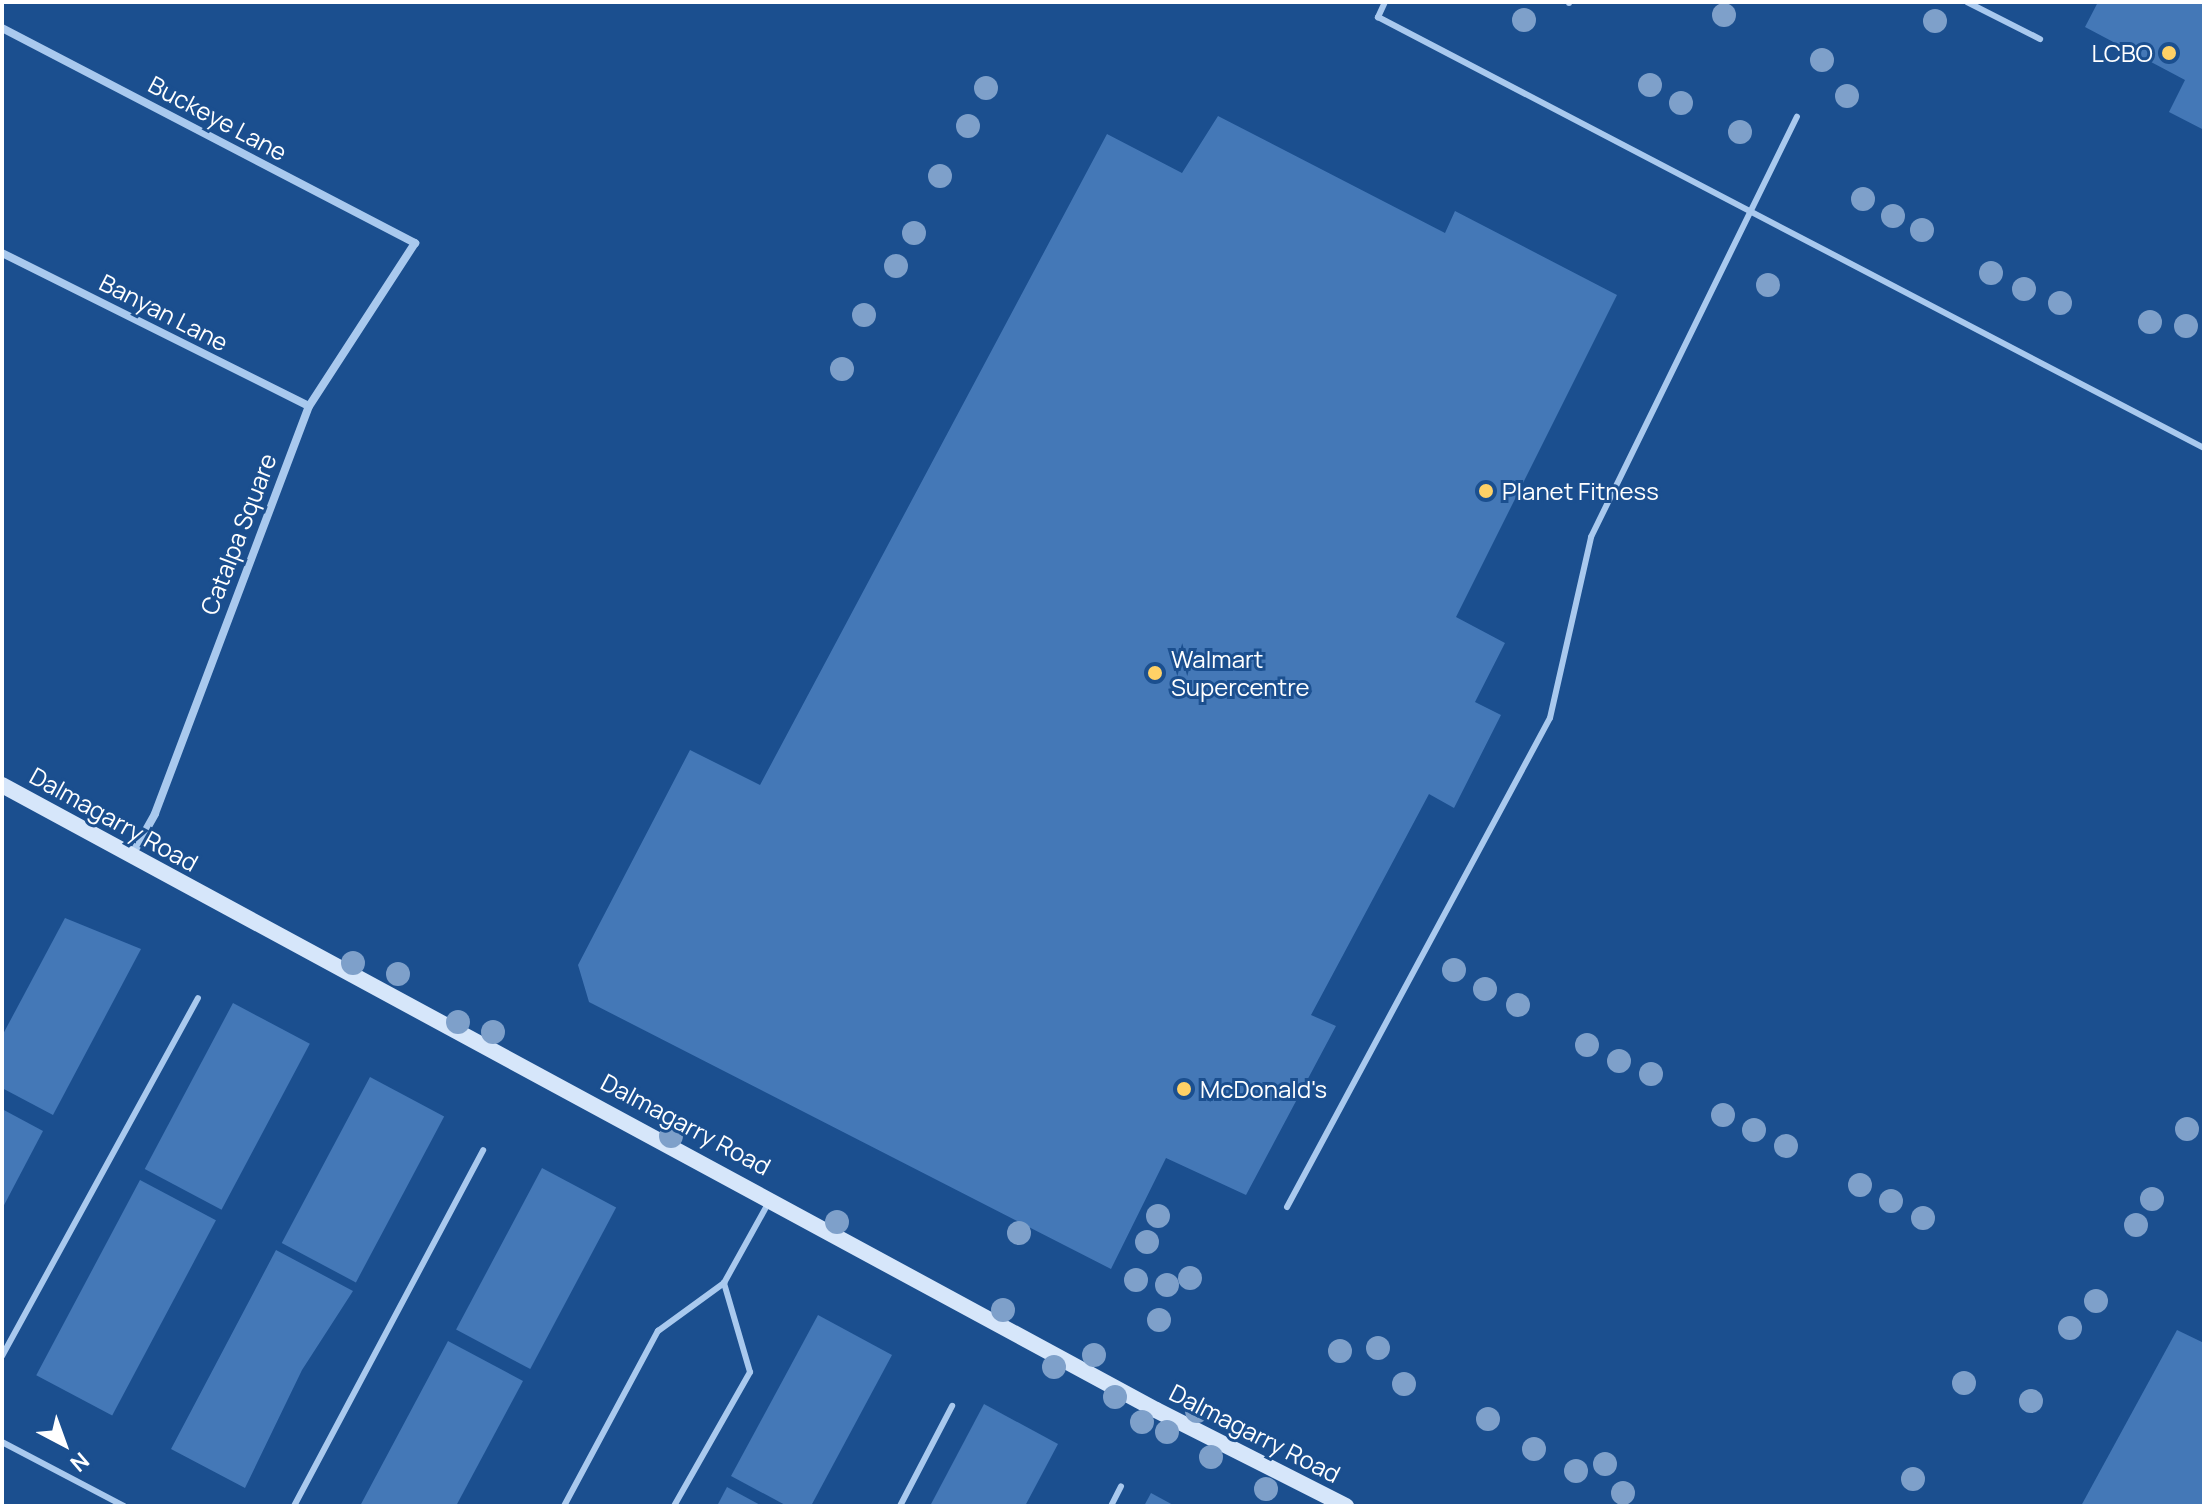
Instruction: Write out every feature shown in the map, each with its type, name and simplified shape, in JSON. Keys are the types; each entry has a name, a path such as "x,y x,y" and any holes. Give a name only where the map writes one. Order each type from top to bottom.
{"street":[{"name":"Buckeye Lane","path":"2,28 415,243"},
{"name":"Catalpa Square","path":"131,856 155,814 309,406 415,243"},
{"name":"Banyan Lane","path":"2,253 309,406"},
{"name":"Dalmagarry Road","path":"2,785 771,1197 1156,1410 1346,1506"}],"lane":[{"path":"1385,2 1378,17 2204,448"},
{"path":"1967,2 2040,39"},
{"path":"1287,1207 1550,718 1591,537 1797,117"},
{"path":"2,1356 198,998"},
{"path":"294,1506 483,1150"},
{"path":"564,1506 658,1331 724,1283 771,1197"},
{"path":"674,1506 750,1372 724,1283"},
{"path":"900,1506 952,1406"},
{"path":"2,1442 124,1506"},
{"path":"1111,1506 1121,1486"}],"building":[{"name":"LCBO","path":"2098,2 2204,2 2204,130 2169,112 2185,80 2085,27"},
{"name":"Walmart Supercentre","path":"1218,116 1445,233 1455,211 1617,295 1456,617 1505,643 1475,702 1501,715 1454,808 1429,794 1311,1015 1336,1026 1246,1195 1166,1158 1111,1269 589,1002 578,965 690,750 760,785 1107,134 1182,173"},
{"path":"65,918 141,949 53,1115 2,1088 2,1036"},
{"path":"233,1003 310,1044 222,1210 145,1169"},
{"path":"370,1077 444,1116 356,1282 282,1243"},
{"path":"2,1109 43,1131 2,1209"},
{"path":"542,1168 616,1207 530,1369 456,1330"},
{"path":"140,1180 216,1220 112,1416 36,1375"},
{"path":"276,1250 353,1291 302,1370 245,1488 171,1449"},
{"path":"818,1315 892,1355 811,1506 787,1506 731,1476"},
{"path":"2177,1330 2204,1343 2204,1506 2081,1506"},
{"path":"448,1341 523,1381 456,1506 360,1506"},
{"path":"984,1404 1058,1444 1025,1506 930,1506"},
{"path":"727,1487 762,1506 717,1506"},
{"path":"1151,1493 1175,1506 1144,1506"}],"place":[{"name":"LCBO","path":"2169,53"},
{"name":"Planet Fitness","path":"1486,491"},
{"name":"Walmart Supercentre","path":"1155,673"},
{"name":"McDonald's","path":"1184,1089"}]}
